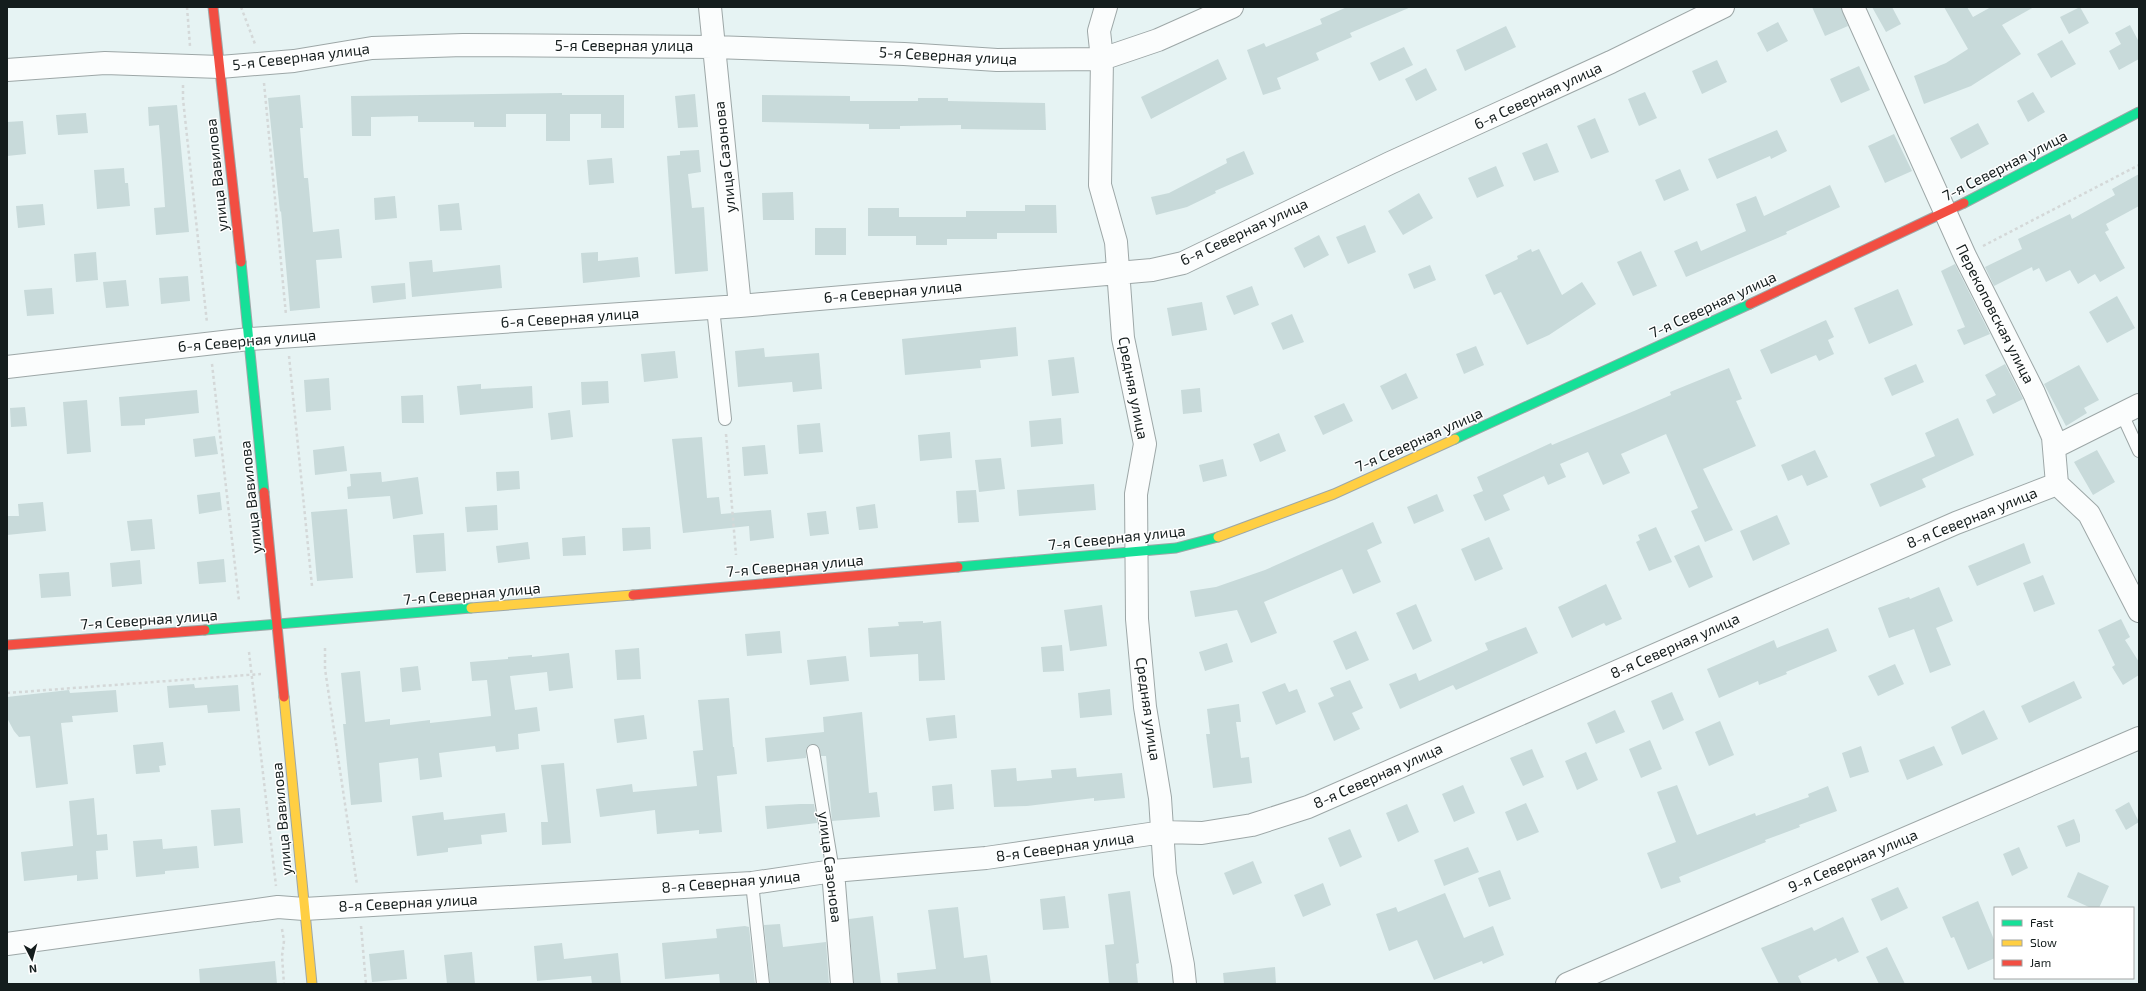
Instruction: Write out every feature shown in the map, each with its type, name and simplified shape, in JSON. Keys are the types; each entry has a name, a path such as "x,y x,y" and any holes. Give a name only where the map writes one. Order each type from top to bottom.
{"main road":[{"name":"улица Вавилова","path":"213,7 249,339 312,984"},
{"name":"7-я Северная улица","path":"7,646 277,625 1176,548 1202,543 1258,524 1334,494 1671,340 1945,213 2139,112"}],"street":[{"name":"улица Сазонова","path":"710,7 740,306"},
{"name":"Средняя улица","path":"1106,7 1099,31 1102,59 1100,185 1116,242 1123,338 1145,444 1136,494 1137,619 1145,707 1160,798 1165,874 1184,965 1185,984"},
{"name":"5-я Северная улица","path":"7,70 105,63 220,67 294,61 380,48 463,45 714,47 904,54 997,60 1102,59 1158,40 1232,7"},
{"name":"6-я Северная улица","path":"7,367 249,339 740,306 1152,270 1183,263 1390,164 1611,62 1723,7"},
{"name":"Перекоповская улица","path":"1853,7 1945,213 2034,393 2053,437 2055,447 2054,468 2057,484"},
{"path":"2055,447 2130,409"},
{"path":"2057,484 2089,514 2139,611"},
{"name":"8-я Северная улица","path":"7,944 278,907 304,909 752,883 832,871 986,858 1163,832 1202,833 1252,825 1308,807 1956,523 2057,484"},
{"name":"9-я Северная улица","path":"1567,984 2139,738"},
{"name":"улица Сазонова","path":"832,871 842,984"}],"lane":[{"path":"713,308 725,419"},
{"path":"2130,409 2139,451"},
{"name":"улица Сазонова","path":"813,751 832,871"},
{"path":"752,883 763,984"}],"path":[{"path":"187,7 192,66 183,82 183,99 239,601"},
{"path":"241,7 263,64 312,586"},
{"path":"1965,256 2139,165"},
{"path":"725,419 736,555"},
{"path":"325,648 325,669 360,906 366,984"},
{"path":"249,652 278,907 284,941 282,956 284,984"},
{"path":"7,692 282,672"}],"building":[{"path":"1347,7 1411,7 1350,33 1352,37 1316,53 1319,60 1277,78 1281,89 1263,95 1247,50 1264,43 1266,47 1322,24 1320,19"},
{"path":"1812,7 1841,7 1848,26 1825,36"},
{"path":"1872,7 1892,7 1901,24 1886,32"},
{"path":"1944,7 1967,7 1973,17 1991,7 2034,7 2002,25 2021,54 1971,86 1924,104 1914,76 1946,63 1968,49"},
{"path":"2080,7 2089,23 2069,34 2060,17"},
{"path":"1778,22 1788,41 1767,52 1757,33"},
{"path":"2130,25 2139,42 2139,59 2119,70 2109,51 2121,44 2115,33"},
{"path":"1506,26 1516,47 1465,71 1456,50"},
{"path":"2062,40 2076,64 2051,78 2037,54"},
{"path":"1404,47 1413,65 1379,81 1370,63"},
{"path":"1218,59 1227,79 1151,119 1141,97"},
{"path":"1717,60 1727,82 1702,94 1692,71"},
{"path":"1859,66 1870,90 1841,103 1830,79"},
{"path":"1426,68 1437,90 1416,101 1405,79"},
{"path":"1645,92 1657,118 1639,126 1628,99"},
{"path":"2033,92 2045,112 2028,122 2017,101"},
{"path":"562,93 562,95 624,95 624,128 601,128 601,114 570,114 570,141 546,141 546,114 506,114 506,127 474,127 474,122 418,122 418,116 371,117 371,136 352,136 351,96"},
{"path":"695,94 698,127 678,128 675,96"},
{"path":"300,95 303,128 300,128 304,178 308,178 313,232 339,229 342,258 316,260 320,308 290,311 281,211 280,212 268,98"},
{"path":"762,95 850,96 850,101 918,101 918,98 948,98 948,101 1045,103 1046,130 961,129 961,125 900,126 900,129 869,129 869,124 762,122"},
{"path":"177,105 189,232 156,235 154,208 165,207 159,125 149,126 148,107"},
{"path":"86,113 88,133 58,135 56,115"},
{"path":"1595,118 1609,152 1591,159 1577,126"},
{"path":"23,121 26,154 7,156 7,122"},
{"path":"1978,123 1989,144 1961,159 1950,138"},
{"path":"1777,130 1787,151 1771,159 1770,156 1717,179 1708,159"},
{"path":"1894,134 1912,171 1885,183 1868,146"},
{"path":"1547,143 1559,172 1534,181 1522,153"},
{"path":"699,150 701,172 688,174 692,208 704,207 708,271 675,274 667,156 680,155 680,151"},
{"path":"1244,151 1254,174 1215,191 1216,193 1187,207 1156,215 1151,197 1169,193 1227,163 1226,159"},
{"path":"612,158 614,183 589,185 587,160"},
{"path":"1496,166 1504,186 1477,198 1468,178"},
{"path":"124,168 125,183 128,183 130,206 97,209 94,170"},
{"path":"1680,169 1689,190 1664,201 1655,180"},
{"path":"2139,174 2139,206 2106,224 2109,230 2105,232 2125,268 2100,282 2095,274 2078,284 2070,270 2046,282 2039,268 2033,271 2032,267 1994,286 1985,267 2022,249 2018,239 2070,214 2072,219 2115,195 2112,189"},
{"path":"1830,185 1840,207 1786,232 1787,234 1686,277 1674,251 1697,241 1701,251 1746,231 1736,204 1756,196 1764,216"},
{"path":"793,192 794,220 763,220 762,193"},
{"path":"1419,193 1433,218 1403,235 1388,211"},
{"path":"395,196 397,218 375,220 374,198"},
{"path":"459,203 462,230 440,231 438,205"},
{"path":"43,204 45,225 18,228 16,206"},
{"path":"1025,205 1056,205 1057,233 997,233 997,239 947,239 947,245 916,245 916,236 868,236 868,208 899,208 899,217 966,217 966,211 1025,211"},
{"path":"1365,225 1376,252 1348,264 1336,237"},
{"path":"815,228 846,228 846,255 815,255"},
{"path":"1319,235 1329,255 1304,268 1294,248"},
{"path":"1531,249 1532,252 1539,249 1562,295 1582,282 1596,304 1549,335 1527,345 1501,292 1494,295 1485,275 1518,259 1517,256"},
{"path":"1641,251 1657,286 1633,296 1617,262"},
{"path":"96,252 98,280 76,282 74,254"},
{"path":"598,252 598,261 638,257 640,277 583,283 581,253"},
{"path":"432,260 433,272 500,265 502,288 412,297 409,262"},
{"path":"1955,264 1990,334 1964,345 1957,330 1965,327 1941,271"},
{"path":"1430,265 1436,280 1414,289 1408,274"},
{"path":"188,276 190,301 161,304 159,278"},
{"path":"126,280 129,306 106,308 103,282"},
{"path":"405,283 406,299 373,303 371,286"},
{"path":"1252,286 1259,305 1234,315 1226,296"},
{"path":"52,288 54,314 27,316 24,290"},
{"path":"1898,289 1913,325 1869,344 1854,308"},
{"path":"2117,296 2135,328 2107,343 2089,312"},
{"path":"1202,302 1207,330 1172,336 1167,308"},
{"path":"1292,314 1304,342 1283,350 1271,323"},
{"path":"1826,320 1834,337 1828,340 1834,354 1819,361 1816,355 1771,374 1760,350"},
{"path":"1016,327 1018,356 980,360 981,368 905,375 902,339"},
{"path":"1476,346 1484,365 1464,374 1456,354"},
{"path":"764,348 765,357 819,353 822,389 793,392 792,382 738,387 735,351"},
{"path":"675,351 678,378 644,382 641,354"},
{"path":"1074,357 1079,393 1052,396 1048,360"},
{"path":"1916,364 1924,382 1892,396 1884,378"},
{"path":"2005,364 2023,399 1993,414 1986,400 1996,395 1985,375"},
{"path":"2079,365 2099,400 2084,408 2087,413 2066,426 2044,384"},
{"path":"1729,368 1742,399 1736,401 1756,446 1703,469 1733,530 1705,542 1691,511 1698,508 1666,434 1621,454 1630,473 1603,485 1588,452 1560,464 1566,477 1548,485 1544,476 1503,495 1510,510 1485,521 1473,495 1483,491 1477,477 1551,443 1552,445 1634,411 1671,395 1670,392"},
{"path":"1406,373 1418,398 1392,410 1380,386"},
{"path":"329,378 331,410 306,412 304,380"},
{"path":"608,381 609,403 582,405 581,382"},
{"path":"481,384 481,389 532,386 533,408 460,415 457,386"},
{"path":"1200,388 1202,412 1183,414 1181,390"},
{"path":"197,390 199,413 145,419 145,425 121,426 119,397"},
{"path":"423,395 424,423 402,423 401,396"},
{"path":"87,400 91,452 67,454 63,402"},
{"path":"1344,403 1353,421 1323,435 1314,416"},
{"path":"25,407 27,426 11,427 10,408"},
{"path":"570,410 573,437 551,440 548,413"},
{"path":"1061,418 1063,444 1031,447 1029,421"},
{"path":"1958,418 1974,455 1922,479 1926,487 1880,507 1870,484 1935,456 1925,433"},
{"path":"820,423 823,452 799,454 797,425"},
{"path":"950,432 952,458 920,461 918,435"},
{"path":"1279,433 1286,451 1260,462 1253,444"},
{"path":"215,436 218,454 195,457 193,439"},
{"path":"702,437 707,498 719,497 721,514 771,510 774,538 750,541 749,526 683,533 672,439"},
{"path":"765,445 768,474 744,476 742,447"},
{"path":"344,446 347,471 315,475 313,450"},
{"path":"1815,450 1828,477 1807,486 1802,475 1788,481 1781,465"},
{"path":"2097,450 2115,482 2093,495 2074,462"},
{"path":"1001,458 1005,489 979,492 975,460"},
{"path":"1223,459 1227,476 1203,482 1199,465"},
{"path":"519,471 520,489 497,491 496,472"},
{"path":"381,472 382,482 418,477 423,514 393,519 390,496 348,499 347,487 351,486 350,474"},
{"path":"1094,484 1096,510 1019,516 1017,490"},
{"path":"976,490 979,522 958,523 956,491"},
{"path":"220,492 222,510 199,514 197,495"},
{"path":"1437,494 1444,511 1414,524 1407,507"},
{"path":"43,502 46,531 7,535 7,516 19,516 18,504"},
{"path":"875,504 878,528 859,530 856,507"},
{"path":"497,505 498,530 467,532 465,507"},
{"path":"347,509 353,578 317,581 311,512"},
{"path":"826,511 829,534 810,536 807,513"},
{"path":"1777,515 1790,544 1753,561 1740,531"},
{"path":"152,519 155,549 131,551 127,521"},
{"path":"1373,522 1382,543 1367,550 1381,582 1353,594 1342,569 1264,602 1277,633 1251,643 1237,610 1195,617 1190,591 1216,587 1265,570"},
{"path":"650,527 651,549 623,551 622,528"},
{"path":"1656,527 1672,562 1649,571 1636,542 1640,540 1638,535"},
{"path":"444,533 446,571 416,573 413,535"},
{"path":"585,536 586,555 563,556 562,538"},
{"path":"1489,537 1503,569 1475,581 1461,549"},
{"path":"528,542 530,559 498,563 496,546"},
{"path":"2024,543 2031,563 1977,586 1968,566"},
{"path":"1699,545 1713,577 1689,588 1674,556"},
{"path":"224,559 226,582 199,584 197,562"},
{"path":"140,560 142,584 112,587 110,563"},
{"path":"69,572 71,596 41,598 39,574"},
{"path":"2043,575 2055,604 2034,612 2023,583"},
{"path":"1606,584 1622,619 1606,626 1604,623 1572,638 1558,607"},
{"path":"1939,587 1953,621 1936,628 1951,665 1930,673 1914,629 1889,638 1878,608 1909,597 1910,599"},
{"path":"1416,604 1432,641 1413,650 1396,613"},
{"path":"1102,605 1107,646 1070,651 1064,610"},
{"path":"2121,619 2130,637 2125,640 2139,662 2139,675 2123,685 2112,667 2115,665 2098,630"},
{"path":"923,621 923,623 941,621 945,680 919,681 918,654 870,657 868,628 899,626 898,622"},
{"path":"1526,627 1538,653 1456,690 1453,685 1400,709 1389,684 1416,673 1419,681 1488,650 1485,643"},
{"path":"1828,628 1837,651 1786,672 1787,674 1759,685 1758,681 1719,698 1707,669 1774,640 1777,648"},
{"path":"780,631 782,653 747,656 745,634"},
{"path":"1356,631 1369,660 1346,670 1333,641"},
{"path":"1227,643 1233,662 1205,671 1199,652"},
{"path":"1062,645 1064,671 1043,672 1041,647"},
{"path":"639,648 641,679 617,680 615,650"},
{"path":"569,653 573,688 549,691 547,672 510,676 515,710 537,707 540,731 518,734 519,749 496,752 495,746 439,753 442,777 420,780 418,758 379,763 382,802 351,805 343,724 346,724 341,673 360,671 365,722 390,719 390,725 430,720 430,723 491,716 487,680 472,681 470,662 508,659 508,657 532,655 532,657"},
{"path":"846,656 849,681 810,685 807,660"},
{"path":"1895,664 1904,684 1878,696 1868,676"},
{"path":"418,666 421,690 402,692 400,668"},
{"path":"1350,680 1363,708 1352,713 1360,729 1334,741 1318,703 1334,696 1330,688"},
{"path":"2074,681 2082,698 2029,723 2021,706"},
{"path":"1285,683 1289,692 1297,689 1306,712 1276,725 1262,692"},
{"path":"194,684 195,688 238,685 240,711 208,713 207,705 169,708 167,686"},
{"path":"1110,689 1112,715 1080,718 1078,693"},
{"path":"69,690 70,693 116,690 118,712 72,716 73,722 61,723 68,784 36,788 30,736 19,737 14,731 7,718 7,697"},
{"path":"1672,692 1684,720 1663,730 1651,701"},
{"path":"729,698 737,774 717,776 722,832 699,834 699,830 657,834 655,810 600,817 596,789 632,784 633,792 697,786 693,751 703,750 698,700"},
{"path":"1239,704 1241,722 1236,722 1241,758 1249,757 1252,783 1213,788 1206,734 1210,734 1207,709"},
{"path":"1615,710 1625,732 1596,744 1587,723"},
{"path":"1984,710 1998,739 1962,755 1951,727"},
{"path":"862,712 869,793 877,792 880,817 832,821 826,756 821,756 819,747 812,744 808,746 806,749 806,758 767,762 765,738 824,732 823,717"},
{"path":"644,715 647,739 617,743 614,719"},
{"path":"955,715 957,738 929,741 926,718"},
{"path":"1720,721 1734,755 1709,766 1695,732"},
{"path":"1650,740 1662,769 1641,778 1629,749"},
{"path":"163,742 166,765 159,766 160,772 136,774 133,745"},
{"path":"1861,746 1869,772 1850,778 1842,753"},
{"path":"1934,746 1943,765 1907,780 1899,760"},
{"path":"1532,749 1544,777 1523,786 1510,758"},
{"path":"1586,752 1598,780 1577,790 1565,761"},
{"path":"564,763 571,843 542,845 541,822 548,822 541,765"},
{"path":"1016,768 1017,781 1052,778 1051,770 1076,768 1077,777 1122,773 1125,798 1094,801 1094,798 1027,806 994,807 991,770"},
{"path":"952,784 954,809 934,811 932,786"},
{"path":"1463,785 1475,813 1454,822 1442,794"},
{"path":"1677,785 1697,835 1755,813 1756,816 1809,797 1808,794 1828,786 1837,811 1799,825 1800,827 1765,840 1766,842 1679,877 1681,882 1661,889 1647,853 1676,842 1657,792"},
{"path":"94,798 97,835 107,834 108,850 96,851 98,879 77,881 77,875 24,881 21,852 73,846 69,801"},
{"path":"2129,802 2139,822 2126,830 2115,810"},
{"path":"1526,803 1539,832 1517,841 1505,812"},
{"path":"814,804 817,823 767,829 765,806"},
{"path":"1407,804 1419,832 1398,842 1386,813"},
{"path":"240,808 243,843 214,846 211,810"},
{"path":"443,812 444,820 505,813 507,832 481,835 482,844 448,848 448,852 417,856 412,816"},
{"path":"2074,819 2080,835 2080,842 2066,847 2057,826"},
{"path":"1350,829 1362,857 1340,867 1328,838"},
{"path":"162,839 163,849 197,846 199,868 165,871 165,874 136,877 133,841"},
{"path":"1468,847 1479,872 1444,886 1434,860"},
{"path":"2019,847 2028,868 2012,876 2003,854"},
{"path":"1253,861 1262,883 1233,895 1224,873"},
{"path":"1500,870 1511,899 1489,907 1478,878"},
{"path":"2078,872 2109,886 2099,907 2089,907 2067,897"},
{"path":"1323,883 1331,905 1303,917 1294,895"},
{"path":"1898,887 1908,908 1881,921 1871,899"},
{"path":"1130,891 1139,963 1136,964 1138,984 1109,984 1105,945 1114,944 1108,894"},
{"path":"1445,893 1464,938 1493,926 1504,955 1483,964 1482,961 1434,980 1417,940 1389,951 1376,914 1396,907 1398,912"},
{"path":"1065,896 1069,928 1043,930 1040,899"},
{"path":"1978,901 1994,940 1994,958 1968,970 1954,937 1951,938 1942,917"},
{"path":"958,907 964,958 987,955 991,984 898,984 897,973 936,969 928,910"},
{"path":"873,916 881,984 854,984 849,919"},
{"path":"1843,917 1859,952 1838,962 1836,958 1798,976 1802,984 1779,984 1761,948 1812,927 1814,931"},
{"path":"780,924 783,947 826,942 829,984 770,984 764,925"},
{"path":"745,926 749,927 755,984 720,984 719,974 665,979 662,943 717,938 716,929"},
{"path":"562,943 564,959 618,953 621,984 592,984 591,976 537,981 534,946"},
{"path":"1887,947 1905,984 1879,984 1866,957"},
{"path":"404,950 407,979 372,982 369,954"},
{"path":"472,952 475,984 447,984 444,955"},
{"path":"275,961 277,984 200,984 199,969"},
{"path":"1275,967 1276,984 1224,984 1223,973"}],"traffic: fast":[{"path":"1964,203 2139,112"},
{"path":"241,262 264,492"},
{"path":"1455,439 1750,304"},
{"path":"958,567 1176,548 1218,537"},
{"path":"205,630 471,608"}],"traffic: slow":[{"path":"1218,537 1334,494 1455,439"},
{"path":"471,608 633,595"},
{"path":"284,697 312,984"}],"traffic: jam":[{"path":"213,7 241,262"},
{"path":"1750,304 1964,203"},
{"path":"264,492 284,697"},
{"path":"633,595 958,567"},
{"path":"7,645 205,630"}]}
